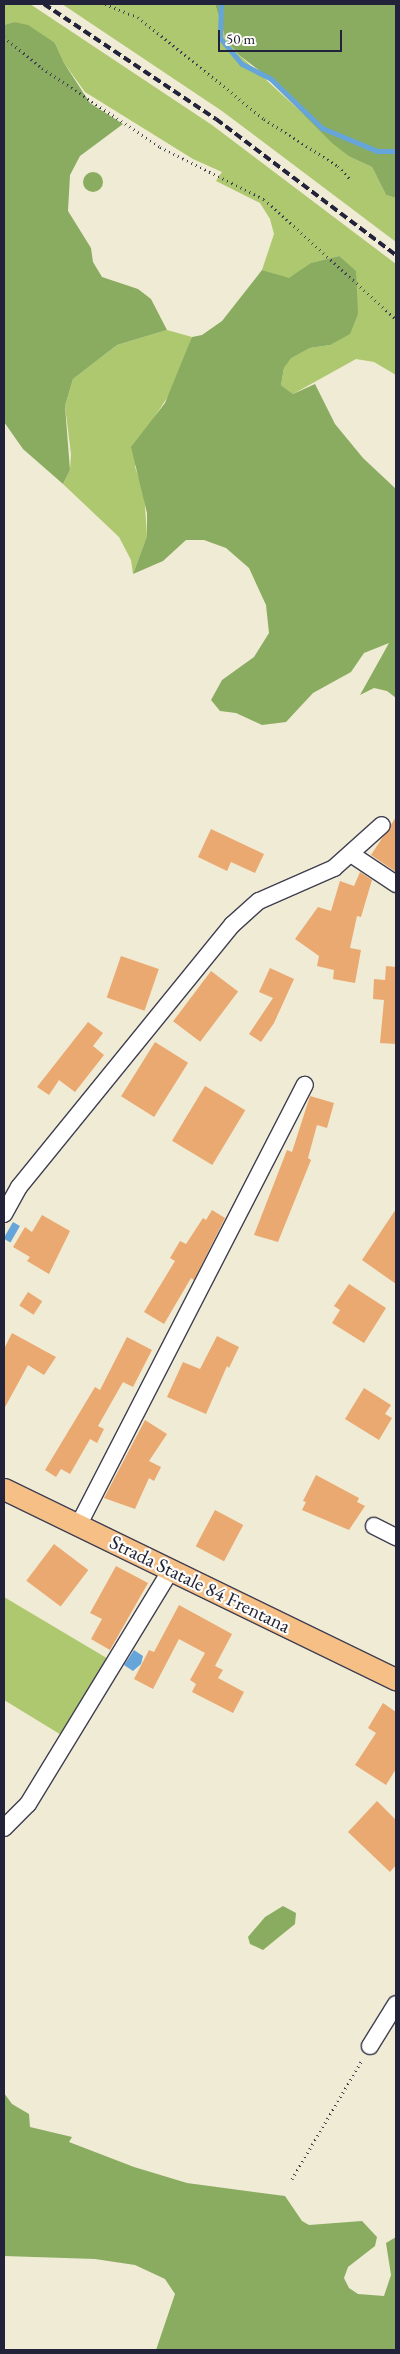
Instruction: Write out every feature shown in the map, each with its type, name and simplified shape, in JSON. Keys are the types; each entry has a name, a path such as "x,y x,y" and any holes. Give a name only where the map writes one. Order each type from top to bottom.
{"main road":[{"name":"Strada Statale 84 Frentana","path":"4,1490 396,1679"}],"street":[{"path":"4,1214 19,1187 232,925 259,901 331,869 351,854 382,825"},
{"path":"351,854 396,884"},
{"path":"78,1526 305,1085"},
{"path":"374,1526 396,1537"},
{"path":"4,1828 28,1804 170,1571"},
{"path":"370,2046 396,2004"}],"path":[{"path":"105,4 138,17 264,119 338,166 350,179"},
{"path":"4,37 42,68 160,147 264,199 396,319"},
{"path":"292,2180 370,2046"}],"green space":[{"path":"4,4 30,4 212,125 396,264 396,375 374,362 356,359 293,394 281,385 284,368 290,358 310,348 330,345 339,256 312,263 289,279 262,270 274,234 270,219 260,203 216,181 222,172 193,159 85,92 64,63 55,43 14,22 4,25"},
{"path":"62,4 215,4 226,40 239,55 350,157 372,167 386,195 396,198 396,242 222,111"},
{"path":"215,4 396,4 396,198 386,195 372,167 350,157 332,143 260,71 239,55 226,40"},
{"path":"14,22 28,25 55,43 64,63 90,103 123,124 80,156 70,175 68,211 91,248 93,262 102,277 138,289 151,299 167,330 117,345 73,379 65,406 70,470 63,484 23,449 4,422 4,25"},
{"path":"93,172 100,175 103,182 100,189 93,192 86,189 83,182 86,175"},
{"path":"339,256 356,271 358,314 350,334 330,345 310,348 291,358 284,368 281,385 293,394 315,384 335,424 363,458 396,489 396,698 387,691 374,688 360,695 389,643 364,653 351,672 313,693 286,722 262,725 236,713 220,711 211,700 222,680 254,657 269,633 266,605 249,568 226,548 204,540 186,540 163,561 133,574 147,536 147,513 131,447 165,403 192,337 202,335 222,321 262,270 289,278 311,263"},
{"path":"167,330 192,337 175,386 153,419 135,467 144,492 147,536 133,574 131,560 119,537 63,484 70,470 71,454 65,406 73,379 117,345"},
{"path":"4,1597 110,1660 63,1736 4,1700"},
{"path":"283,1906 296,1913 295,1924 263,1950 250,1944 248,1937 265,1917"},
{"path":"4,2093 12,2104 29,2114 30,2127 72,2137 69,2142 134,2167 187,2183 285,2196 302,2221 309,2225 362,2221 377,2237 375,2246 348,2267 344,2278 349,2288 358,2294 384,2296 391,2275 386,2243 396,2237 396,2350 156,2350 175,2294 165,2279 135,2265 95,2259 4,2256"}],"water":[{"path":"13,1222 20,1226 10,1242 4,1238"},
{"path":"134,1650 143,1656 141,1664 133,1671 124,1665"}],"building":[{"path":"396,817 396,872 371,855"},
{"path":"211,829 264,854 255,873 231,862 227,871 198,857"},
{"path":"360,872 372,880 361,917 357,916 350,948 361,950 355,983 333,979 334,970 317,966 319,956 295,939 318,907 331,911 340,881 354,886"},
{"path":"121,956 159,969 144,1011 107,998"},
{"path":"386,966 396,967 396,1044 380,1043 384,1000 373,999 374,979 385,980"},
{"path":"270,968 294,979 274,1023 261,1042 249,1034 273,998 259,992"},
{"path":"211,971 238,991 200,1042 173,1021"},
{"path":"88,1022 103,1033 93,1046 104,1055 75,1092 59,1080 49,1095 37,1087"},
{"path":"155,1042 188,1063 154,1117 121,1096"},
{"path":"205,1086 245,1110 212,1165 172,1141"},
{"path":"310,1096 334,1103 327,1128 317,1125 308,1158 311,1160 278,1242 254,1235 287,1150 292,1152"},
{"path":"396,1209 396,1284 362,1260"},
{"path":"212,1210 225,1218 194,1280 191,1278 164,1324 144,1312 175,1261 170,1258 180,1241 186,1244 203,1218 206,1220"},
{"path":"42,1215 70,1231 49,1274 27,1261 30,1257 13,1247 25,1227 32,1232"},
{"path":"349,1284 386,1308 364,1343 332,1323 340,1310 334,1306"},
{"path":"28,1292 42,1301 34,1315 19,1305"},
{"path":"12,1333 56,1357 44,1375 28,1365 4,1409 4,1349"},
{"path":"217,1336 239,1347 229,1368 227,1366 206,1414 167,1397 183,1362 200,1369"},
{"path":"127,1337 152,1350 133,1387 123,1382 98,1426 104,1429 97,1443 90,1439 70,1474 61,1469 56,1477 45,1470 95,1387 100,1390"},
{"path":"364,1388 391,1405 385,1414 392,1418 379,1440 345,1419"},
{"path":"145,1420 167,1434 149,1461 161,1467 154,1481 149,1478 135,1509 104,1498"},
{"path":"316,1475 359,1498 357,1502 365,1506 349,1530 302,1510 306,1502 303,1501"},
{"path":"215,1510 243,1525 224,1561 196,1546"},
{"path":"54,1544 88,1570 61,1607 26,1581"},
{"path":"116,1566 148,1583 110,1650 91,1639 102,1619 90,1613"},
{"path":"179,1605 232,1634 215,1666 223,1670 218,1678 244,1692 233,1713 192,1692 196,1684 190,1680 205,1653 179,1639 153,1689 134,1679 149,1650 154,1652"},
{"path":"383,1703 396,1712 396,1769 386,1785 355,1765 376,1733 368,1728"},
{"path":"377,1801 396,1820 396,1865 390,1872 348,1832"}],"waterway":[{"path":"221,4 220,38 242,64 271,79 322,128 377,151 396,151"}],"railway":[{"path":"44,4 216,119 396,255"}]}
